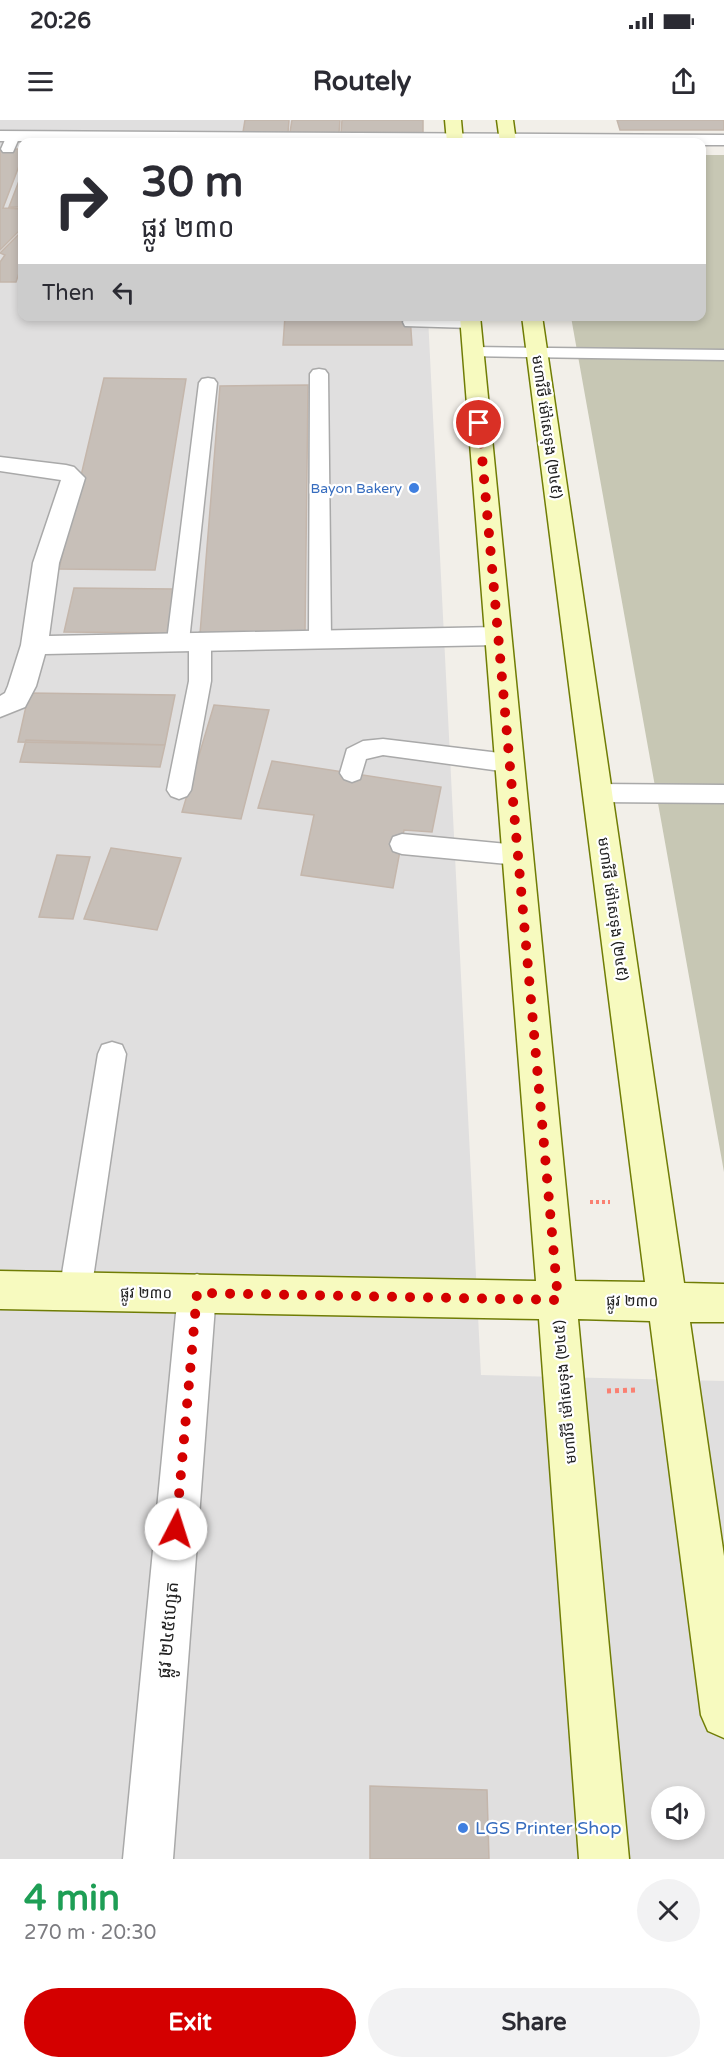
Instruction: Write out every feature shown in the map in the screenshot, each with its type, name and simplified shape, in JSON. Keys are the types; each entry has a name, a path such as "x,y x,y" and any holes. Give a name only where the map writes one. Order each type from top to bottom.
{"main road":[{"path":"453,120 455,138"},
{"path":"505,120 508,138"},
{"name":"មហាវិថី ម៉ៅសេទុង (២៤៥)","path":"471,321 508,763 558,1300 604,1859"},
{"name":"មហាវិថី ម៉ៅសេទុង (២៤៥)","path":"533,321 724,1715"},
{"name":"ផ្លូវ ២៣០","path":"0,1290 724,1303"}],"street":[{"path":"28,138 136,128 291,138"},
{"path":"706,140 724,140"},
{"path":"0,464 66,472 73,478 46,563 34,645 22,686 15,700 0,707"},
{"path":"34,645 189,640 497,636"},
{"name":"ផ្លូវ ២៤៥ហ្សេត","path":"148,1859 197,1293"}],"lane":[{"path":"411,322 441,321"},
{"path":"473,352 724,355"},
{"path":"320,374 320,639"},
{"path":"179,790 200,681 189,640 208,383"},
{"path":"352,773 355,755 363,749 383,747 477,757 508,763"},
{"path":"597,793 724,794"},
{"path":"402,844 517,855"},
{"path":"75,1292 112,1054"}],"path":[{"path":"548,1201 653,1203"},
{"path":"565,1392 678,1390"}],"shaded area":[{"path":"0,120 418,120 420,138 18,138 18,321 428,321 481,1375 724,1381 724,1859 0,1859"},
{"path":"706,155 724,155 724,1172 572,321 706,321"}],"building":[{"path":"245,120 289,120 288,133 243,132"},
{"path":"292,120 340,120 339,133 290,132"},
{"path":"342,120 423,120 423,134 341,133"},
{"path":"617,120 724,120 724,130 620,130"},
{"path":"0,149 18,149 18,169 3,208 18,209 18,232 0,250"},
{"path":"18,183 18,207 9,207"},
{"path":"18,235 16,282 0,282 0,262 5,255 0,253"},
{"path":"285,321 410,321 412,345 283,345"},
{"path":"104,378 186,379 155,570 59,569"},
{"path":"308,385 305,633 200,634 220,386"},
{"path":"74,588 174,589 168,633 64,632"},
{"path":"29,693 175,695 165,745 18,742"},
{"path":"214,705 269,710 241,819 182,812"},
{"path":"26,740 165,745 160,767 20,762"},
{"path":"272,761 441,787 432,832 404,830 393,888 301,875 314,815 258,808"},
{"path":"111,848 181,858 157,930 84,919"},
{"path":"57,855 90,857 73,919 39,917"},
{"path":"370,1786 487,1790 489,1859 370,1859"}],"place":[{"name":"Bayon Bakery","path":"414,488"},
{"name":"LGS Printer Shop","path":"463,1828"}],"route":[{"path":"176,1529 197,1293 558,1300 479,423"}]}
